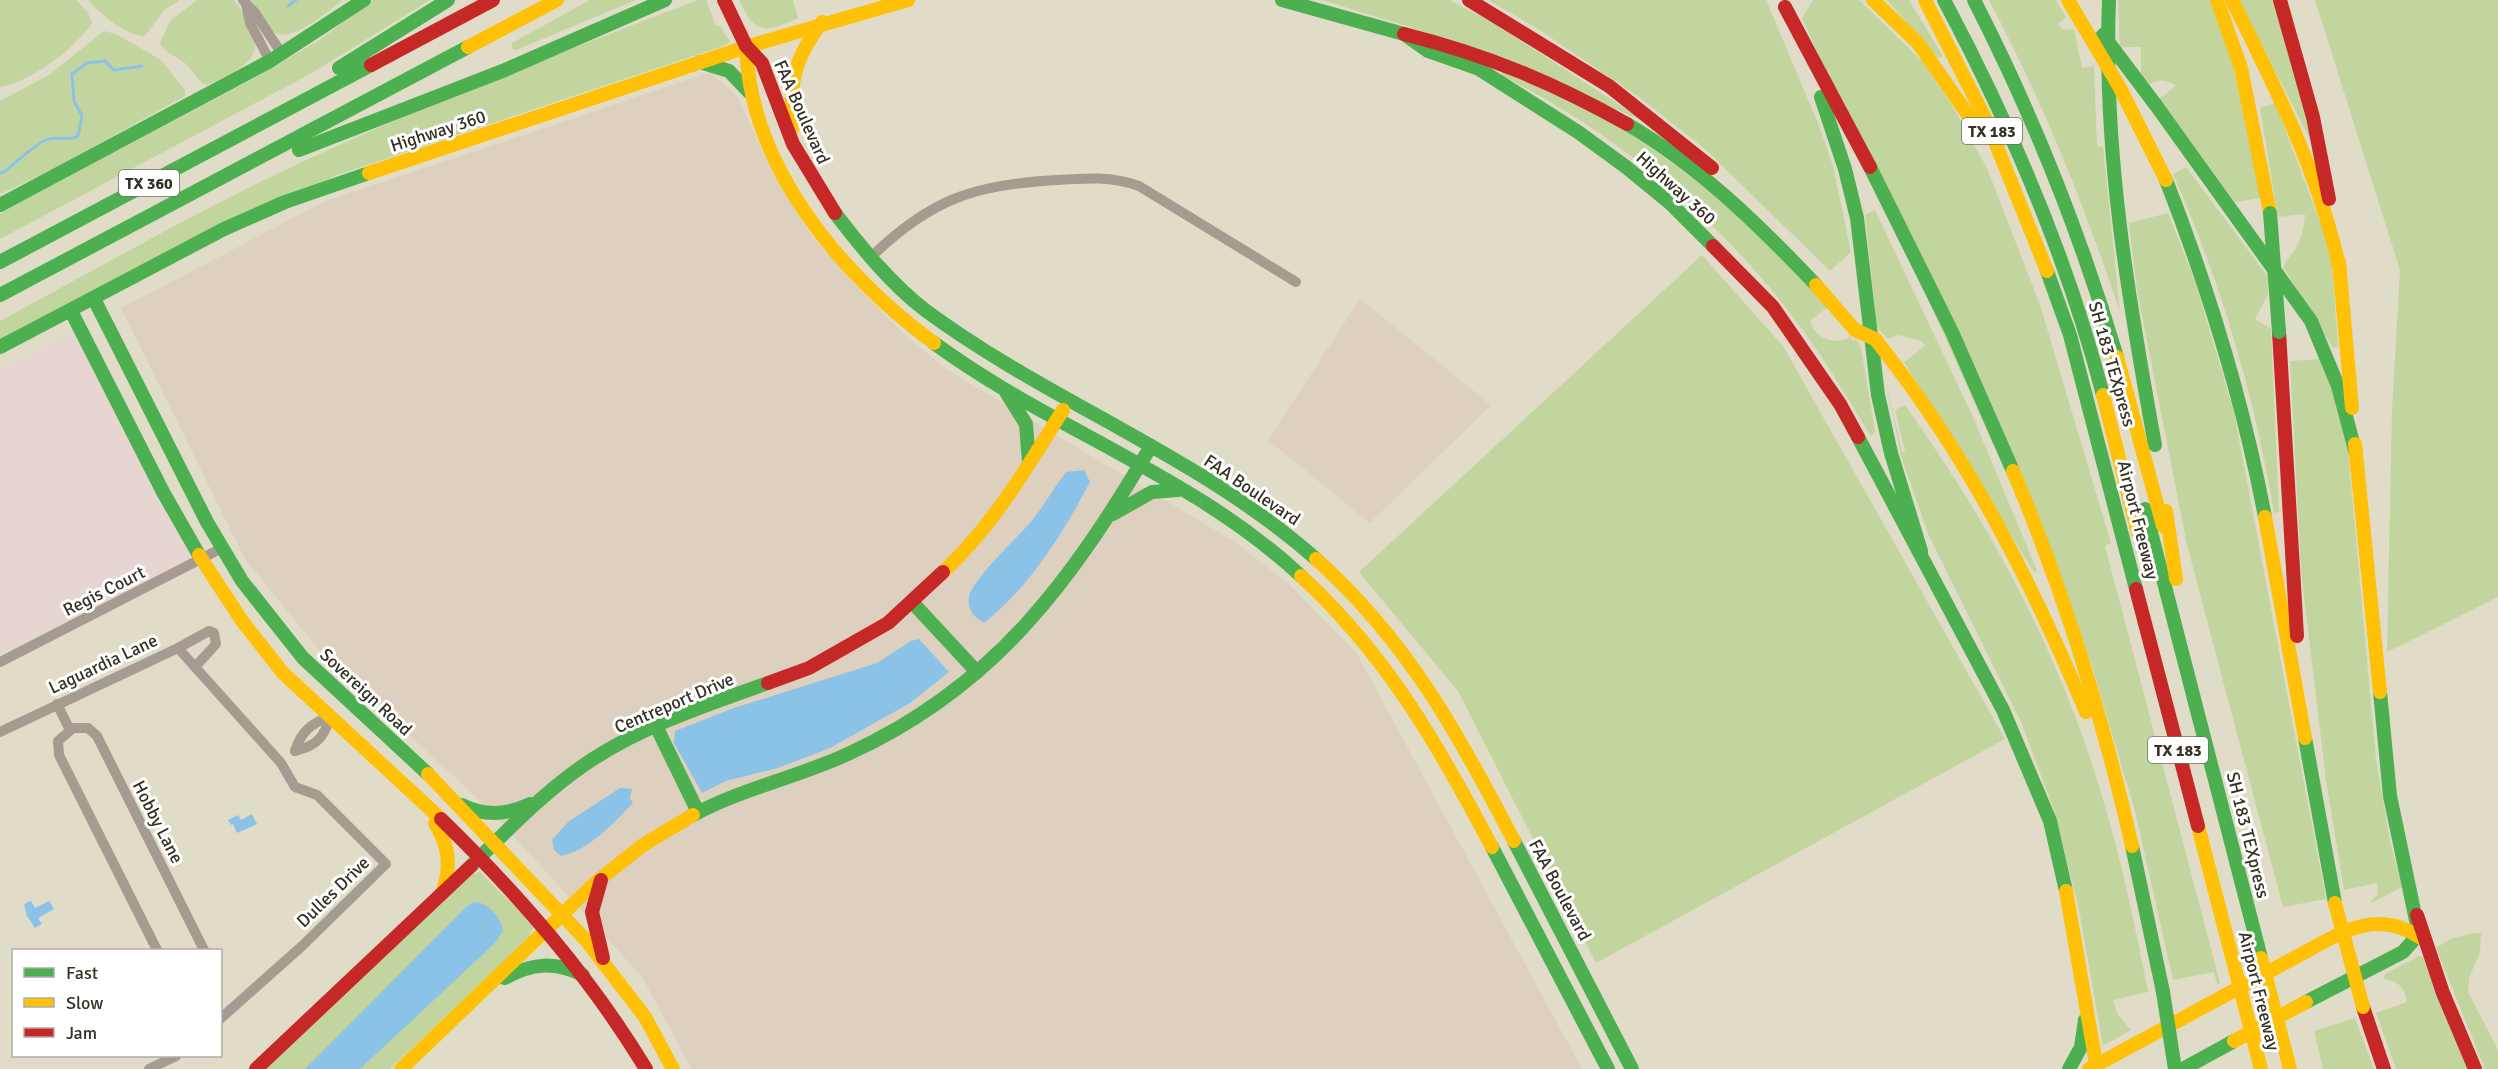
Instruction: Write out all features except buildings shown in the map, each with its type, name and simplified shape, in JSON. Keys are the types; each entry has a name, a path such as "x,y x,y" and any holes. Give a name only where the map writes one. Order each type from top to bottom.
{"main road":[{"path":"0,206 276,58 364,0"},
{"path":"299,104 318,80 448,0"},
{"name":"TX 360","path":"0,262 493,0"},
{"name":"TX 360","path":"0,295 557,0"},
{"path":"268,152 298,150 505,70 665,0"},
{"name":"FAA Boulevard","path":"724,0 746,46 762,63 794,144 825,200 871,257 903,290 952,329 1230,494 1296,542 1365,607 1401,648 1462,741 1632,1069"},
{"name":"Highway 360","path":"0,347 213,235 338,181 409,161 746,46 822,22 908,0"},
{"name":"Highway 360","path":"1282,0 1404,34 1428,51 1479,69 1578,132 1626,167 1678,211 1773,308 1840,404 1921,551"},
{"path":"1469,0 1570,60 1650,117 1759,211 1819,283"},
{"path":"1873,0 1907,30 1956,93 1979,131 2011,202 2047,267"},
{"name":"Airport Freeway","path":"1925,0 1991,129 2047,267 2085,387 2261,1069"},
{"name":"SH 183 TEXpress","path":"1944,0 1979,64 2019,151 2056,244 2084,325 2106,403 2276,1069"},
{"name":"SH 183 TEXpress","path":"1959,0 2032,150 2065,233 2094,320 2290,1069"},
{"name":"Airport Freeway","path":"1974,0 2030,114 2083,245 2124,378 2303,1069"},
{"path":"2068,0 2096,44 2137,118 2166,180 2207,288 2240,398 2253,453 2335,903 2362,1007 2384,1069"},
{"path":"2077,0 2311,321 2330,359 2343,396 2356,454"},
{"path":"2104,0 2108,16"},
{"path":"2109,0 2109,97 2116,203 2176,579"},
{"path":"2217,0 2241,68 2270,213 2300,706"},
{"path":"2232,0 2312,174 2333,237 2340,270"},
{"path":"2280,0 2313,117 2340,270 2390,796 2402,865 2426,945 2475,1069"},
{"path":"1784,4 1830,119 1845,168 1857,218 1878,395 1891,453 1921,551 2003,710 2050,821 2072,919 2087,1005 2094,1068 2296,957 2367,923 2388,921 2415,933 2426,945"},
{"path":"1784,4 1842,113 1947,322 2001,444 2063,602 2103,727 2163,992 2175,1069"},
{"path":"794,144 790,106 792,72 798,56 822,22"},
{"path":"1404,34 1428,39 1515,68 1583,98 1637,130 1696,171 1744,213 1875,339 1900,370 1951,445 1992,512 2026,576 2094,730 2134,858"},
{"name":"FAA Boulevard","path":"746,46 745,69 752,96 779,166 817,228 853,272 905,322 953,357 1183,492 1270,549 1319,591 1382,660 1413,704 1442,752 1608,1069"},
{"path":"700,62 713,64 729,71 737,77 752,96"},
{"path":"853,272 871,257"},
{"name":"Sovereign Road","path":"94,299 222,548 270,618 303,658 345,700 393,740 495,843 604,962 645,1017 673,1069"},
{"path":"71,311 202,560 233,608 275,663 412,792 547,929 586,977 646,1069"},
{"path":"1000,385 1024,415 1029,426 1028,466"},
{"name":"Centreport Drive","path":"256,1069 276,1053 541,799 584,765 656,726 809,668 858,643 912,602 965,552 1028,466 1071,399"},
{"path":"400,1069 602,877 651,839 698,812 733,796 817,768 886,735 928,709 977,672 1031,621 1055,594 1108,518 1151,446"},
{"path":"1108,518 1146,495 1166,488 1183,492"},
{"path":"912,602 977,672"},
{"path":"1349,623 1365,607"},
{"path":"330,717 345,700"},
{"path":"656,726 698,812"},
{"path":"412,792 444,836 449,850 448,879 441,895"},
{"path":"451,798 468,809 498,815 541,799"},
{"path":"602,877 592,912 604,962"},
{"path":"2183,1069 2399,954 2410,945 2415,933 2417,915"},
{"path":"484,990 525,967 542,963 568,967 586,977"},
{"path":"1561,980 1580,970"},
{"path":"2069,1069 2081,1047 2087,1005"}],"street":[{"path":"244,2 276,58"},
{"path":"871,257 897,233 940,205 969,192 1012,183 1111,178 1139,186 1296,282"},
{"name":"Regis Court","path":"0,663 222,548"},
{"path":"178,648 209,631 214,633 216,644 195,667"},
{"name":"Laguardia Lane","path":"0,732 178,648 281,763"},
{"path":"57,704 70,730 58,741 59,755 156,949"},
{"name":"Hobby Lane","path":"70,730 88,728 97,736 203,949"},
{"name":"Dulles Drive","path":"222,1017 301,946 386,864 317,795 295,787 281,763"},
{"path":"149,1069 174,1057"}],"shaded area":[{"path":"710,72 737,96 771,170 813,238 906,336 946,369 1235,542 1290,585 1357,654 1582,1069 692,1069 642,977 488,808 324,656 245,559 121,308 328,200"},
{"path":"1360,299 1491,405 1370,523 1268,440"},
{"path":"74,331 195,558 0,654 0,370"}],"green space":[{"path":"0,0 76,0 88,13 92,23 64,53 25,78 0,87"},
{"path":"88,0 180,0 164,10 145,36 129,32 106,18"},
{"path":"197,0 234,0 252,31 255,42 254,52 248,61 239,69 207,85 183,61 165,50 160,43 170,21"},
{"path":"251,0 343,0 309,25 289,34 280,34 270,28"},
{"path":"373,0 430,0 312,73 0,239 0,213 253,79 321,39"},
{"path":"590,0 636,0 516,50 512,49 512,43"},
{"path":"698,0 706,0 716,26 720,26 730,41 726,45 337,175 0,340 0,321 264,180 449,98"},
{"path":"739,0 793,0 798,18 777,26 762,28 750,20"},
{"path":"1322,0 1449,0 1489,20 1644,121 1410,27"},
{"path":"1488,0 1766,0 1818,123 1833,166 1851,252 1830,271 1706,150 1639,97 1535,27"},
{"path":"1813,0 1859,0 1922,61 1952,105 1987,168 2040,305 2111,543 2105,546 2220,983 2217,984 2214,972 2173,980 2135,811 2091,663 1802,18"},
{"path":"1887,0 1909,0 1943,56 1938,58"},
{"path":"1989,0 2056,0 2066,17 2058,24 2064,30 2074,29 2082,68 2094,66 2097,146 2103,147 2120,312 2061,153 2027,76"},
{"path":"2118,0 2212,0 2231,55 2261,198 2235,202 2159,99 2176,86 2162,81 2148,85 2141,75 2141,47 2120,47"},
{"path":"2239,0 2274,0 2314,147"},
{"path":"2315,0 2498,0 2498,597 2387,652 2392,410 2400,270"},
{"path":"104,31 116,34 161,60 185,90 185,96 53,169 0,194 0,101 49,75"},
{"path":"1502,70 1566,98 1627,132 1711,193 1761,237 1828,307 1810,321 1816,332 1826,339 1838,341 1850,337 1853,341 1856,339 1861,347 1875,432 1871,436 1832,373 1777,296 1708,221 1630,155 1545,99 1501,75"},
{"path":"2275,103 2331,251 2338,347 2333,348 2284,268 2300,240 2305,214 2278,217 2260,108"},
{"path":"2186,167 2268,277 2268,294 2255,319 2271,329 2279,512 2274,513 2257,426 2221,298 2173,174"},
{"path":"1875,210 1973,417 2037,571 2034,572 1904,362 1925,346 1922,341 1898,335 1888,339 1877,327 1865,215"},
{"path":"2168,213 2196,284 2234,413 2326,899 2283,907 2187,545 2137,290 2129,223"},
{"path":"1702,255 1783,346 2005,739 1596,963 1458,691 1359,572"},
{"path":"2321,359 2346,428 2376,759 2390,841 2402,887 2373,902 2370,902 2378,894 2377,883 2344,890 2326,780 2301,571 2290,361"},
{"path":"1885,375 1902,452 1905,451 1895,410 1905,405 1968,500 2024,600 2072,708 2099,787 2122,868 2148,992 2113,1000 2118,1015 2131,1030 2103,1046 2079,909 2054,810 2021,722 1929,536 1901,456"},
{"path":"479,871 534,926 528,938 390,1069 264,1069 473,874"},
{"path":"2481,933 2480,952 2469,978 2468,992 2498,1050 2498,1069 2485,1069 2436,948 2450,939"},
{"path":"2419,956 2423,957 2468,1069 2396,1069 2376,1013 2407,1002 2400,985 2383,979 2385,974"},
{"path":"2355,1018 2374,1069 2323,1069 2314,1031"}],"water":[{"path":"1084,470 1090,482 1057,540 1031,576 1001,608 984,623 980,621 974,616 969,606 969,597 978,581 1033,519 1066,472"},
{"path":"919,639 949,672 910,703 830,748 778,768 726,781 702,793 674,743 675,731 734,708 877,663 911,641"},
{"path":"620,788 632,789 630,798 633,803 609,827 591,842 571,853 561,856 554,850 552,840 568,822"},
{"path":"252,814 257,824 237,833 233,824 231,825 228,820 238,815 241,820"},
{"path":"31,901 35,908 49,901 54,909 38,918 42,924 35,928 27,916 24,904"},
{"path":"474,902 489,908 500,921 503,931 495,943 360,1069 305,1069 466,907"}],"waterway":[{"path":"288,6 296,0"},
{"path":"0,173 46,140 78,136 82,116 74,101 72,74 87,63 105,61 114,70 142,66"}],"traffic: fast":[{"path":"0,205 270,61 364,0"},
{"path":"339,68 448,0"},
{"path":"299,150 505,70 665,0"},
{"path":"1282,0 1404,34 1428,51 1479,69 1578,132 1626,167 1670,203 1713,246"},
{"path":"1944,0 1992,95 2055,242 2089,343 2103,395"},
{"path":"1974,0 1996,43 2054,175 2103,311 2117,357"},
{"path":"2109,0 2108,56 2114,168 2127,279 2155,445"},
{"path":"2103,35 2155,104"},
{"path":"0,295 468,47"},
{"path":"700,62 729,71 749,92"},
{"path":"0,262 371,65"},
{"path":"1821,97 1845,169 1857,218 1878,395 1891,453 1921,551"},
{"path":"2155,104 2311,321 2338,386 2356,454"},
{"path":"1627,124 1679,158 1727,198 1773,240 1816,285"},
{"path":"1870,167 1952,332 2013,471"},
{"path":"0,347 224,229 285,202 369,173"},
{"path":"2166,180 2197,263 2223,346 2246,431 2265,517"},
{"path":"835,213 888,277 925,310 1022,373 1174,459 1223,490 1271,523 1316,559"},
{"path":"2270,213 2279,332"},
{"path":"2047,271 2070,335 2136,589"},
{"path":"94,299 207,522 242,581 303,658 428,774"},
{"path":"71,311 163,492 199,555"},
{"path":"934,343 979,374 1026,402 1215,509 1301,576"},
{"path":"1006,392 1026,424 1029,462"},
{"path":"1858,437 2003,710 2050,821 2066,891"},
{"path":"693,815 731,797 850,753 902,726 948,696 989,662 1026,625 1060,584 1091,541 1151,446"},
{"path":"1113,514 1152,492 1178,490"},
{"path":"2145,509 2261,958"},
{"path":"912,602 977,672"},
{"path":"471,866 554,788 605,751 673,718 768,683"},
{"path":"2306,1002 2403,952 2412,942 2417,925 2390,796 2380,692"},
{"path":"656,726 698,812"},
{"path":"2305,738 2335,903"},
{"path":"462,805 479,811 496,813 530,804"},
{"path":"1514,841 1632,1069"},
{"path":"2132,846 2163,992"},
{"path":"1492,847 1608,1069"},
{"path":"505,978 525,969 544,966 563,967 583,975"},
{"path":"2163,992 2175,1069"},
{"path":"2069,1069 2081,1047 2085,1020"},
{"path":"2183,1069 2234,1041"}],"traffic: slow":[{"path":"468,47 557,0"},
{"path":"369,173 749,46 908,0"},
{"path":"1873,0 1918,43 1978,129"},
{"path":"1925,0 1987,122 2047,271"},
{"path":"2068,0 2120,88 2166,180"},
{"path":"2217,0 2241,68 2270,213"},
{"path":"2232,0 2295,132 2320,200 2340,270"},
{"path":"792,129 791,98 795,72 805,48 822,22"},
{"path":"746,46 751,91 764,134 783,175 807,214 835,251 866,285 934,343"},
{"path":"2339,262 2352,408"},
{"path":"1816,285 1855,330 1875,339"},
{"path":"1875,339 1908,382 1938,427 1994,518 2042,613 2086,712"},
{"path":"2117,357 2163,526"},
{"path":"2103,395 2138,533"},
{"path":"943,572 993,516 1063,410"},
{"path":"2355,444 2380,692"},
{"path":"2013,471 2049,563 2081,656 2121,798 2132,846"},
{"path":"2166,511 2176,579"},
{"path":"2265,517 2305,738"},
{"path":"199,555 242,621 283,673 441,819"},
{"path":"1316,559 1378,622 1404,656 1451,727 1514,841"},
{"path":"1301,576 1360,637 1409,703 1431,737 1492,847"},
{"path":"428,774 585,939 645,1017 673,1069"},
{"path":"401,1069 595,883 643,845 693,815"},
{"path":"435,823 448,857 447,874 442,893"},
{"path":"2198,826 2261,1069"},
{"path":"2066,891 2097,1069"},
{"path":"2335,903 2363,1007"},
{"path":"2296,957 2342,933 2373,924 2404,929 2421,938"},
{"path":"2222,997 2296,957"},
{"path":"2261,958 2290,1069"},
{"path":"2089,1069 2222,997"},
{"path":"2234,1041 2306,1002"}],"traffic: jam":[{"path":"371,65 493,0"},
{"path":"724,0 746,46 762,63 793,144 835,213"},
{"path":"1469,0 1609,86 1712,168"},
{"path":"2280,0 2313,117 2329,199"},
{"path":"1785,7 1870,167"},
{"path":"1404,34 1463,51 1518,71 1572,95 1627,124"},
{"path":"1713,246 1773,307 1840,404 1858,437"},
{"path":"2279,332 2297,636"},
{"path":"768,683 809,668 888,623 943,572"},
{"path":"2136,589 2198,826"},
{"path":"441,819 498,877 551,937 601,1001 646,1069"},
{"path":"256,1069 471,866"},
{"path":"601,880 592,912 603,958"},
{"path":"2417,915 2443,993 2475,1069"},
{"path":"2363,1007 2384,1069"}]}
